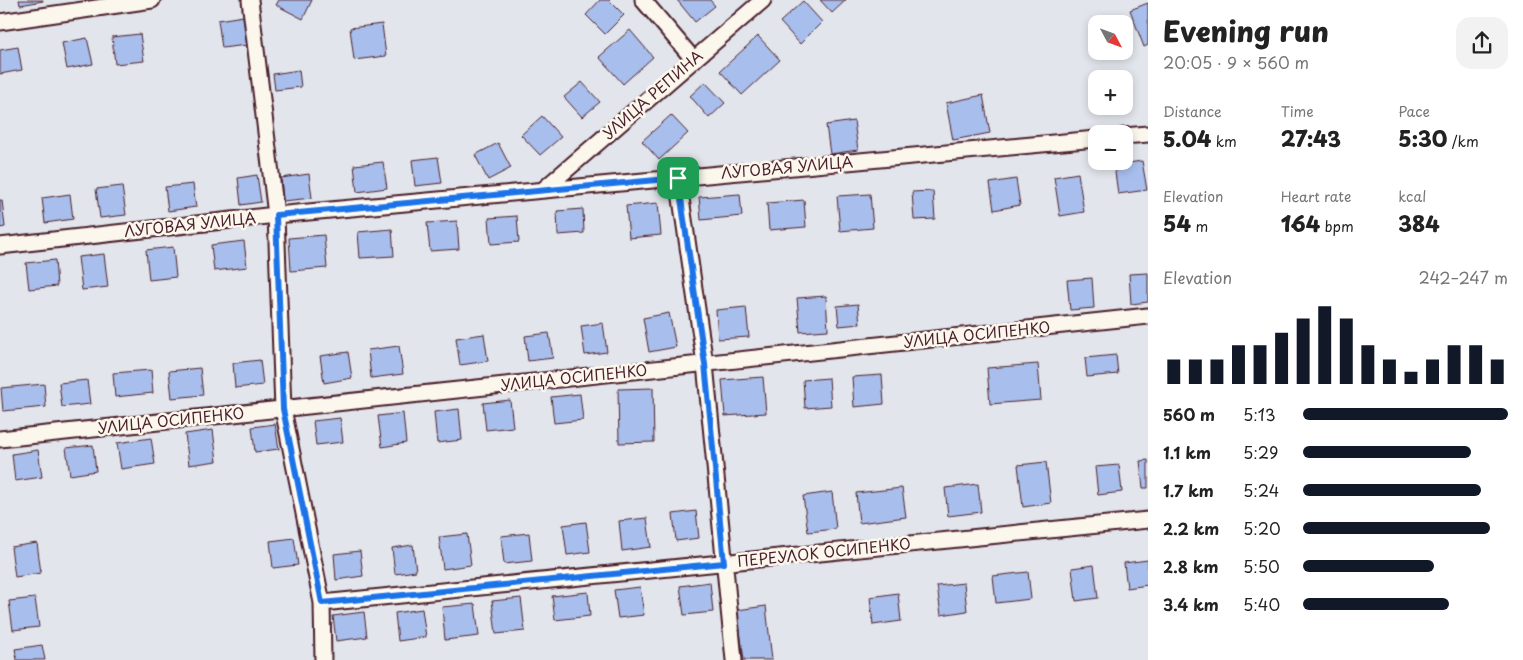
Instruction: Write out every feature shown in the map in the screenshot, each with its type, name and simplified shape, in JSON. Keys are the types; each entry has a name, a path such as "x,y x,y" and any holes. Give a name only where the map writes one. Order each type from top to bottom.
{"street":[{"path":"0,22 152,0"},
{"path":"250,0 276,215 283,409 322,603 323,660"},
{"path":"643,0 694,60"},
{"name":"УЛИЦА РЕПИНА","path":"543,190 763,0"},
{"path":"1133,135 1148,134"},
{"name":"ЛУГОВАЯ УЛИЦА","path":"0,246 276,215 1088,140"},
{"path":"678,178 705,364 734,660"},
{"name":"УЛИЦА ОСИПЕНКО","path":"0,439 1148,316"},
{"name":"ПЕРЕУЛОК ОСИПЕНКО","path":"322,603 1148,520"}],"building":[{"path":"19,0 43,0 43,1 20,5"},
{"path":"279,0 312,0 303,19 276,5"},
{"path":"600,0 609,0 624,15 605,34 586,15"},
{"path":"677,0 710,0 715,6 695,22"},
{"path":"820,0 846,0 832,13"},
{"path":"803,1 822,22 800,44 780,22"},
{"path":"1148,3 1148,45 1144,47 1133,15 1130,10"},
{"path":"243,16 247,45 222,48 218,20"},
{"path":"382,24 386,56 354,60 350,28"},
{"path":"630,30 653,57 623,84 599,57"},
{"path":"140,34 144,61 115,64 112,37"},
{"path":"758,36 780,60 742,95 720,71"},
{"path":"87,38 93,64 67,69 62,43"},
{"path":"18,47 22,70 0,74 0,50"},
{"path":"299,70 301,87 275,90 273,74"},
{"path":"582,82 600,102 582,117 564,97"},
{"path":"705,82 725,103 709,118 690,96"},
{"path":"983,95 990,133 953,140 946,103"},
{"path":"671,115 688,133 659,160 642,141"},
{"path":"542,116 561,137 540,155 521,135"},
{"path":"854,121 858,150 830,154 826,125"},
{"path":"498,143 511,168 488,180 475,155"},
{"path":"438,157 442,183 415,186 412,160"},
{"path":"1142,161 1147,190 1118,194 1115,170 1133,170 1133,162"},
{"path":"383,162 387,188 357,192 354,165"},
{"path":"1078,173 1084,212 1060,216 1054,177"},
{"path":"309,174 312,198 283,201 281,178"},
{"path":"257,175 261,202 241,205 238,178"},
{"path":"1016,179 1020,205 994,210 990,183"},
{"path":"193,184 196,207 168,211 165,187"},
{"path":"122,186 126,215 100,218 96,189"},
{"path":"933,191 935,219 914,220 912,192"},
{"path":"70,194 73,219 45,223 42,198"},
{"path":"740,194 742,216 701,220 699,197"},
{"path":"870,194 873,228 840,231 837,196"},
{"path":"0,200 2,200 5,227 0,228"},
{"path":"804,200 806,227 769,230 767,203"},
{"path":"658,203 661,235 629,238 626,206"},
{"path":"583,209 584,233 558,235 557,211"},
{"path":"517,216 519,242 491,244 489,218"},
{"path":"457,221 459,249 430,251 427,223"},
{"path":"392,229 394,256 360,258 358,232"},
{"path":"324,235 327,268 291,271 289,238"},
{"path":"244,241 247,267 214,271 211,245"},
{"path":"173,247 176,277 149,280 146,250"},
{"path":"104,254 108,287 82,290 78,257"},
{"path":"55,260 57,286 29,289 26,263"},
{"path":"1148,273 1148,302 1131,304 1129,274"},
{"path":"1092,278 1094,308 1070,310 1067,280"},
{"path":"826,296 828,330 800,332 797,298"},
{"path":"858,304 860,324 839,326 837,306"},
{"path":"746,307 749,337 718,339 716,310"},
{"path":"669,313 676,347 649,352 643,318"},
{"path":"603,323 607,352 585,355 581,326"},
{"path":"549,333 553,358 528,361 525,336"},
{"path":"484,334 488,361 460,365 456,338"},
{"path":"399,346 403,374 371,378 368,350"},
{"path":"348,352 352,378 324,383 320,356"},
{"path":"1116,355 1118,374 1087,377 1085,358"},
{"path":"260,360 263,385 235,388 233,363"},
{"path":"1038,364 1041,400 990,404 987,368"},
{"path":"200,368 203,395 172,398 169,371"},
{"path":"151,370 153,393 115,397 113,373"},
{"path":"882,375 884,404 854,407 852,377"},
{"path":"763,377 766,413 725,416 722,380"},
{"path":"829,378 831,406 805,408 803,380"},
{"path":"87,380 90,404 62,407 59,383"},
{"path":"44,384 46,407 3,411 1,388"},
{"path":"653,388 654,442 619,443 618,389"},
{"path":"580,394 583,420 554,423 551,397"},
{"path":"510,400 513,427 486,430 483,403"},
{"path":"459,409 462,440 437,443 434,412"},
{"path":"403,413 406,443 382,447 378,416"},
{"path":"340,418 343,442 316,445 313,421"},
{"path":"275,424 279,449 255,452 252,427"},
{"path":"213,430 217,461 189,465 185,434"},
{"path":"151,438 155,464 121,469 117,443"},
{"path":"93,445 96,471 70,475 66,448"},
{"path":"38,450 42,477 15,481 12,454"},
{"path":"1148,460 1148,488 1143,488 1140,461"},
{"path":"1046,462 1051,503 1023,507 1018,465"},
{"path":"1119,465 1122,492 1098,495 1095,467"},
{"path":"978,484 981,512 948,516 945,488"},
{"path":"902,488 906,517 859,523 856,493"},
{"path":"832,492 836,529 808,532 803,496"},
{"path":"696,511 699,538 676,541 673,514"},
{"path":"647,518 651,547 622,551 619,521"},
{"path":"586,522 590,552 567,555 563,525"},
{"path":"529,533 532,561 504,564 501,536"},
{"path":"467,534 471,565 443,569 439,537"},
{"path":"294,538 298,565 273,568 270,541"},
{"path":"37,543 41,573 15,577 11,547"},
{"path":"413,545 416,571 395,574 392,548"},
{"path":"360,551 363,576 336,580 334,554"},
{"path":"1148,560 1148,585 1127,588 1124,563"},
{"path":"1094,565 1098,598 1076,601 1072,568"},
{"path":"1028,572 1031,599 996,603 993,576"},
{"path":"710,582 713,612 684,615 680,586"},
{"path":"964,583 967,611 941,615 937,586"},
{"path":"640,587 644,615 618,618 614,590"},
{"path":"588,592 590,616 555,620 552,596"},
{"path":"898,593 901,621 873,625 870,597"},
{"path":"35,598 39,627 13,630 9,601"},
{"path":"521,598 525,631 496,634 492,601"},
{"path":"475,604 479,636 445,640 442,607"},
{"path":"766,606 772,660 744,660 737,610"},
{"path":"422,609 426,637 398,641 395,613"},
{"path":"364,612 367,637 336,641 333,616"},
{"path":"42,645 45,660 17,660 15,649"}],"route":[{"path":"678,178 705,364 724,563 322,603 283,409 276,215 678,178"}]}
